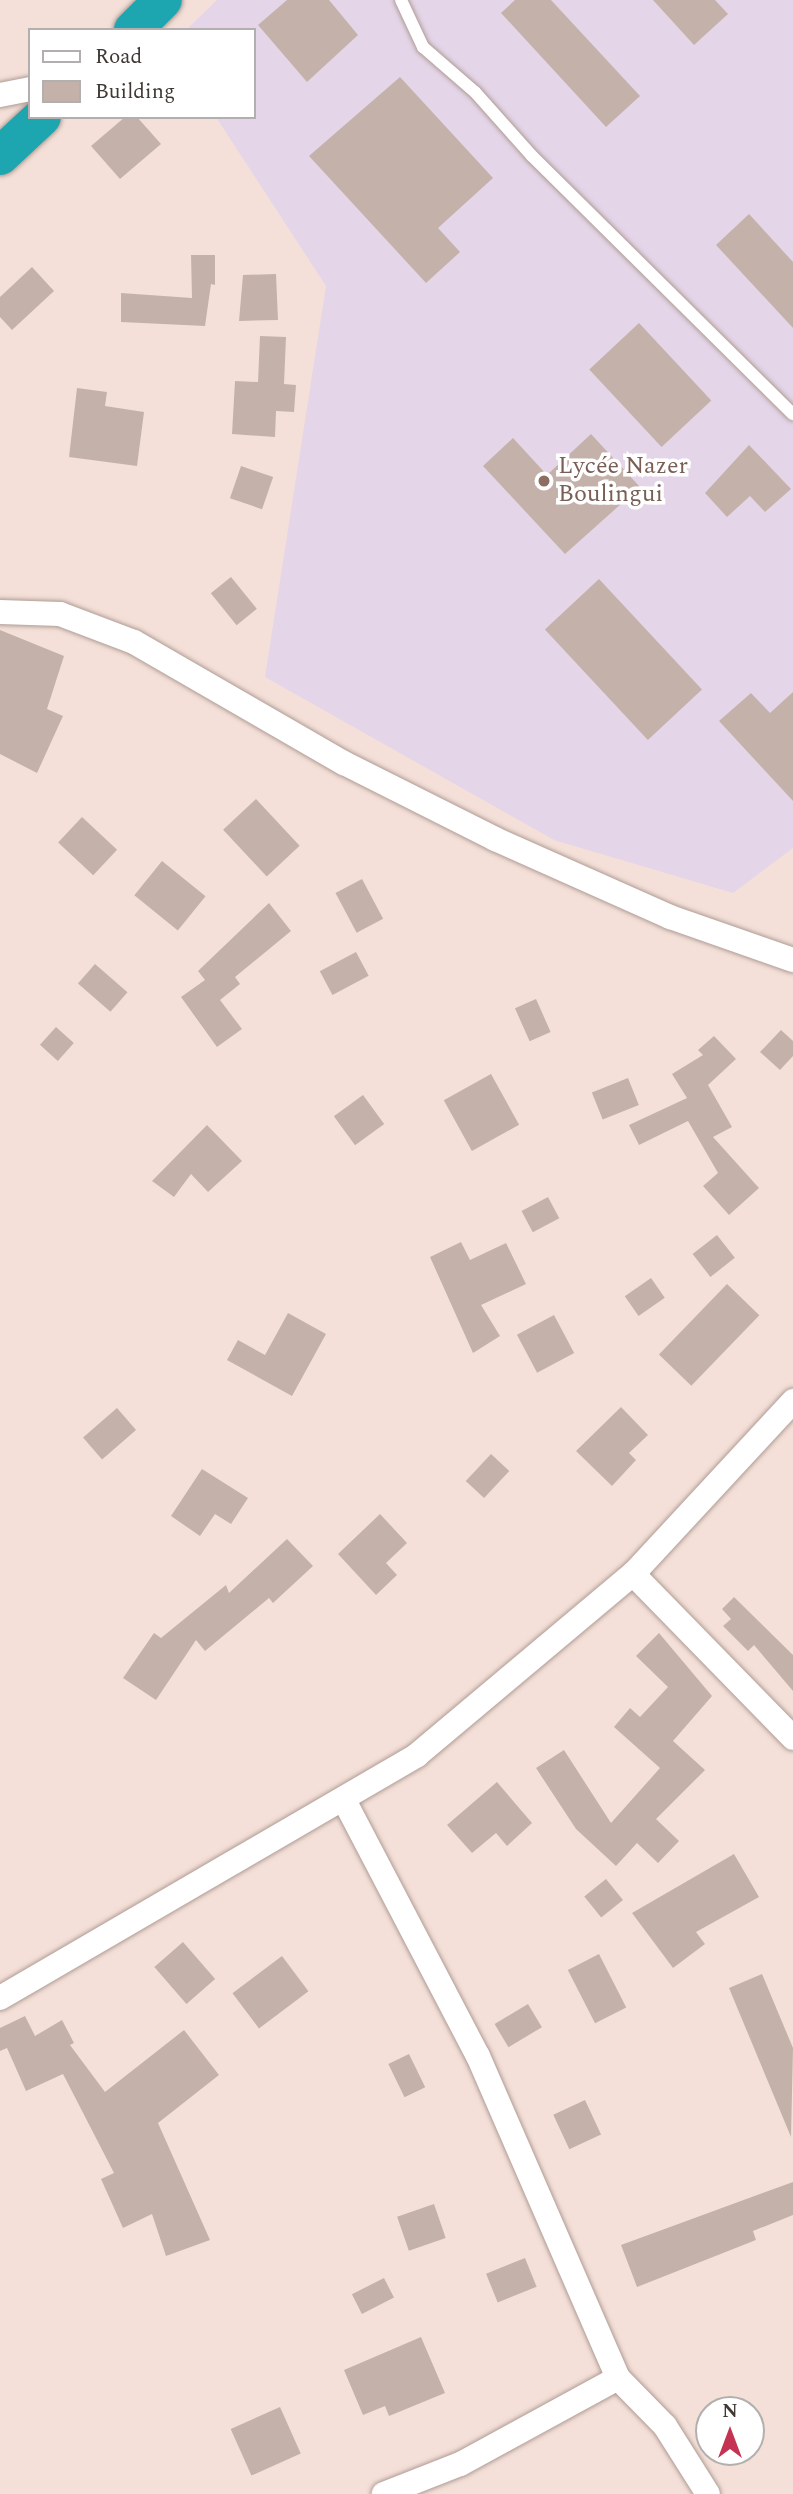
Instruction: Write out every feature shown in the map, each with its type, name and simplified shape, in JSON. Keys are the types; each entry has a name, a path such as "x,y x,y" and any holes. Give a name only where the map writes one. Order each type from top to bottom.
{"highway":[{"path":"135,28 163,0"},
{"path":"0,156 40,119"}],"street":[{"path":"0,95 28,89"},
{"path":"0,612 60,614 134,642 344,763 495,839 670,917 793,960"},
{"path":"0,1998 344,1800 416,1755 633,1574 793,1401"},
{"path":"633,1574 793,1738"},
{"path":"344,1800 478,2056 618,2378 665,2426 708,2494"},
{"path":"384,2494 460,2464 618,2378"}],"lane":[{"path":"401,0 423,47 475,92 532,156 793,414"}],"shaded area":[{"name":"Lycée Nazer Boulingui","path":"217,0 793,0 793,848 733,893 554,840 265,677 326,286 217,119 256,119 256,28 188,28"}],"building":[{"path":"287,0 329,0 358,35 307,82 258,25"},
{"path":"515,0 551,0 640,96 606,127 501,13"},
{"path":"653,0 715,0 728,14 694,45"},
{"path":"400,77 493,178 438,228 460,252 426,283 309,156"},
{"path":"123,119 139,119 161,144 120,179 91,146"},
{"path":"749,214 793,262 793,328 716,245"},
{"path":"191,255 215,255 215,285 211,284 205,326 121,322 121,293 192,298"},
{"path":"32,267 54,291 12,330 0,317 0,297"},
{"path":"276,274 278,320 239,321 243,275"},
{"path":"639,323 711,401 662,447 589,369"},
{"path":"260,336 286,337 284,384 296,385 294,412 276,411 275,437 232,434 235,381 258,382"},
{"path":"77,388 107,392 105,406 144,412 137,466 69,457"},
{"path":"591,434 640,487 565,554 483,466 513,438 547,475"},
{"path":"749,445 791,489 765,512 750,496 727,517 705,493"},
{"path":"241,466 273,477 262,509 230,498"},
{"path":"231,577 257,609 237,625 211,593"},
{"path":"599,579 702,689 648,740 545,629"},
{"path":"0,630 64,656 47,709 63,716 37,773 0,754"},
{"path":"793,692 793,801 719,721 751,693 770,713"},
{"path":"256,799 300,846 267,876 223,830"},
{"path":"82,817 117,850 93,875 58,843"},
{"path":"162,861 206,896 178,930 134,895"},
{"path":"362,879 383,919 357,933 336,893"},
{"path":"269,903 291,931 235,977 240,984 220,1000 242,1029 217,1047 181,997 205,980 198,971"},
{"path":"356,952 369,976 332,995 320,971"},
{"path":"95,964 127,992 110,1012 78,984"},
{"path":"536,999 551,1032 530,1041 515,1008"},
{"path":"56,1027 74,1043 58,1061 40,1045"},
{"path":"781,1030 793,1041 793,1056 780,1070 760,1052"},
{"path":"714,1036 736,1059 708,1085 732,1127 713,1137 759,1188 729,1215 703,1186 718,1173 688,1121 639,1145 629,1125 687,1098 672,1074 703,1055 698,1050"},
{"path":"491,1074 519,1125 472,1151 444,1100"},
{"path":"628,1078 639,1105 603,1119 592,1093"},
{"path":"363,1095 384,1124 355,1145 334,1116"},
{"path":"207,1125 242,1161 208,1192 191,1174 174,1197 152,1181"},
{"path":"548,1197 559,1218 533,1232 522,1211"},
{"path":"717,1235 735,1258 710,1277 693,1254"},
{"path":"461,1242 470,1260 506,1243 526,1284 481,1305 500,1336 473,1353 430,1257"},
{"path":"651,1278 665,1298 639,1316 625,1296"},
{"path":"727,1284 759,1315 691,1386 659,1354"},
{"path":"288,1313 326,1334 292,1396 227,1360 238,1340 265,1355"},
{"path":"554,1315 574,1353 537,1373 517,1335"},
{"path":"621,1407 648,1435 629,1453 636,1460 612,1486 576,1451"},
{"path":"117,1408 136,1430 102,1459 83,1438"},
{"path":"491,1454 509,1471 484,1498 466,1481"},
{"path":"202,1469 248,1498 231,1524 215,1514 200,1536 171,1516"},
{"path":"380,1514 407,1543 386,1563 397,1575 376,1595 338,1554"},
{"path":"287,1539 313,1566 273,1603 269,1598 205,1651 196,1640 156,1700 123,1678 154,1633 161,1638 226,1585 229,1593"},
{"path":"734,1597 793,1655 793,1691 754,1645 748,1651 723,1626 731,1619 722,1609"},
{"path":"659,1633 712,1696 673,1741 705,1770 656,1819 679,1841 658,1863 637,1843 616,1866 576,1829 536,1768 564,1750 611,1823 660,1768 614,1727 630,1708 640,1717 668,1687 636,1656"},
{"path":"497,1782 532,1823 507,1846 496,1833 472,1853 447,1825"},
{"path":"734,1854 759,1897 696,1932 705,1944 673,1968 632,1913"},
{"path":"606,1879 623,1900 601,1918 584,1897"},
{"path":"183,1942 215,1979 186,2004 154,1967"},
{"path":"599,1954 626,2007 595,2023 568,1970"},
{"path":"282,1956 308,1991 259,2028 232,1993"},
{"path":"762,1974 793,2048 791,2137 729,1988"},
{"path":"528,2004 542,2027 508,2047 495,2024"},
{"path":"25,2016 35,2036 62,2020 74,2043 70,2045 105,2092 184,2030 219,2075 158,2123 210,2240 166,2256 152,2214 123,2228 101,2179 114,2173 63,2074 26,2091 7,2048 0,2051 0,2028"},
{"path":"409,2054 425,2087 405,2097 388,2064"},
{"path":"585,2100 601,2134 569,2149 553,2115"},
{"path":"793,2182 793,2215 753,2231 756,2240 637,2287 621,2245"},
{"path":"434,2204 446,2238 409,2251 397,2217"},
{"path":"525,2258 537,2287 498,2302 486,2274"},
{"path":"384,2278 394,2298 362,2314 352,2294"},
{"path":"421,2337 445,2393 389,2416 385,2406 363,2415 344,2370"},
{"path":"280,2407 301,2454 251,2476 231,2429"}],"place":[{"name":"Lycée Nazer Boulingui","path":"544,481"}]}
